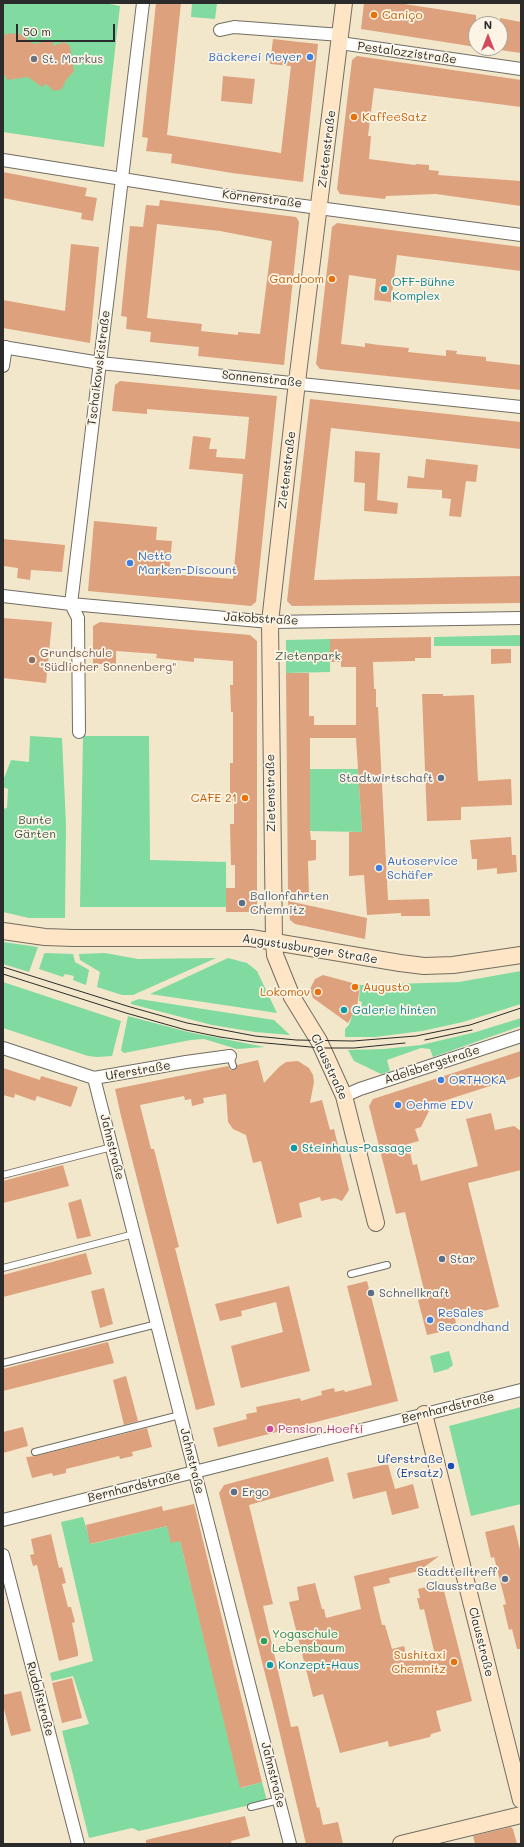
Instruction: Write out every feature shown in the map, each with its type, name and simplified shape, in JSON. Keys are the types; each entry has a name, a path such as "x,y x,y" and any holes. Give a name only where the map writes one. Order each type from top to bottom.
{"main road":[{"name":"Zietenstraße","path":"274,940 270,622 297,382 344,3"},
{"name":"Augustusburger Straße","path":"3,931 62,938 225,937 274,940 424,966 453,965 521,955"},
{"name":"Clausstraße","path":"274,940 275,955 292,997 319,1041 344,1096 376,1224"},
{"name":"Clausstraße","path":"424,1414 521,1800"},
{"path":"401,1844 521,1814"}],"street":[{"name":"Tschaikowskistraße","path":"79,732 78,618 71,604 142,3"},
{"name":"Pestalozzistraße","path":"220,30 234,27 340,39 521,69"},
{"name":"Körnerstraße","path":"3,160 229,196 319,207 521,236"},
{"name":"Sonnenstraße","path":"5,347 100,362 521,407"},
{"path":"3,366 5,347"},
{"name":"Jakobstraße","path":"3,596 71,604 270,622 521,618"},
{"name":"Adelsbergstraße","path":"344,1096 360,1089 521,1036"},
{"name":"Uferstraße","path":"3,1048 94,1078 186,1062 231,1061"},
{"name":"Jahnstraße","path":"94,1078 290,1844"},
{"name":"Bernhardstraße","path":"3,1520 521,1390"},
{"name":"Rudolfstraße","path":"3,1555 78,1844"}],"lane":[{"path":"3,1175 112,1147"},
{"path":"3,1268 134,1234"},
{"path":"351,1274 387,1265"},
{"path":"3,1363 157,1324"},
{"path":"36,1452 180,1415"},
{"path":"250,1807 279,1800"}],"green space":[{"path":"3,3 104,3 120,6 104,147 3,132"},
{"path":"192,3 217,3 215,19 191,17"},
{"path":"521,635 521,646 434,646 434,637"},
{"name":"Zietenpark","path":"330,639 330,672 286,673 286,640"},
{"name":"Bunte Gärten","path":"30,736 62,738 66,825 65,918 29,918 3,912 3,809 7,808 8,789 3,787 3,781 11,760 29,762"},
{"path":"83,736 149,736 150,860 226,862 226,907 80,907"},
{"path":"310,769 358,769 362,832 310,831"},
{"path":"3,942 38,947 29,972 3,964"},
{"path":"105,953 138,959 216,958 133,995 122,995 97,987 100,972 80,960 79,954"},
{"path":"44,954 73,954 75,962 89,970 86,985 73,980 74,976 65,974 63,977 39,969"},
{"path":"228,958 247,963 257,971 277,1013 150,994"},
{"path":"521,971 521,1004 463,1022 422,1031 375,1037 345,1037 345,1029 349,1025 353,1013 360,1015 362,1002 359,1001 360,985 459,982"},
{"path":"3,982 121,1021 112,1056 88,1056 3,1028"},
{"path":"139,999 274,1020 290,1035 255,1032 212,1025 131,1004 131,1002"},
{"path":"128,1016 188,1032 265,1047 237,1049 204,1039 191,1040 124,1053 121,1050"},
{"path":"521,1018 521,1026 433,1057 430,1049 421,1048 387,1060 390,1071 381,1074 354,1061 348,1050 384,1049 421,1045 476,1032"},
{"path":"449,1351 453,1365 448,1369 434,1373 430,1356"},
{"path":"521,1407 521,1504 471,1516 449,1426"},
{"path":"83,1517 91,1544 167,1526 180,1541 241,1788 262,1782 267,1801 139,1831 132,1828 89,1838 62,1731 89,1724 73,1676 52,1681 50,1673 93,1661 61,1522"}],"building":[{"path":"156,3 181,3 167,135 281,153 291,66 270,64 273,39 318,44 303,182 232,173 171,163 172,154 146,151 148,138 142,137"},
{"path":"364,3 398,3 476,15 468,16 468,46 361,29"},
{"path":"508,20 521,22 521,53 508,51"},
{"name":"St. Markus","path":"17,32 34,44 53,40 53,46 64,42 70,46 74,71 66,80 62,89 54,91 46,84 42,87 28,77 7,80 6,76 3,75 3,34 16,34"},
{"path":"357,56 521,80 521,107 374,88 368,136 371,136 369,159 415,165 429,165 429,170 439,171 438,175 521,181 521,206 436,194 386,196 385,199 340,194 337,189 352,60"},
{"path":"223,76 255,79 252,104 221,101"},
{"path":"3,172 87,188 85,196 97,198 93,221 81,219 82,213 3,198"},
{"path":"160,200 296,217 299,222 284,365 198,356 199,347 150,342 151,332 126,329 127,317 121,316 130,226 143,227 146,205 159,206","holes":["157,224 220,231 272,241 260,334 238,332 238,335 201,331 202,324 147,318"]},
{"path":"337,223 521,247 521,271 397,255 391,302 374,300 376,279 349,275 341,344 365,347 365,343 409,348 408,352 446,356 446,350 457,351 456,354 486,357 486,361 521,365 521,390 320,369 316,364 332,227"},
{"path":"71,244 99,247 90,343 3,328 3,300 65,311"},
{"path":"120,381 277,396 256,602 251,606 88,591 94,521 157,527 156,540 172,541 169,574 233,579 243,474 189,469 193,436 211,438 209,449 217,449 216,457 245,459 249,417 147,409 147,414 112,411 115,385"},
{"path":"310,399 521,422 521,449 331,428 314,580 521,576 521,603 292,606 287,601"},
{"path":"355,451 380,453 377,500 398,503 397,514 364,511 365,483 354,482"},
{"path":"426,459 478,465 476,482 466,481 461,517 449,516 451,499 442,498 442,490 407,488 408,476 424,478"},
{"path":"3,539 65,545 62,572 31,570 30,580 17,578 18,568 3,566"},
{"path":"3,618 52,622 46,683 3,678"},
{"path":"100,622 250,635 257,641 257,912 226,912 226,888 235,888 235,865 231,865 230,824 234,824 234,803 230,803 230,763 233,763 233,712 231,712 230,685 233,685 233,661 194,658 194,662 156,658 157,654 116,651 116,664 93,664 93,626"},
{"path":"431,637 431,658 415,658 415,661 373,662 376,707 378,707 388,900 429,899 430,916 401,916 401,913 367,915 364,875 349,876 349,832 362,832 356,738 310,738 310,831 311,840 316,840 316,860 308,861 309,896 288,896 286,673 309,673 309,716 314,716 314,725 356,725 356,667 341,667 341,662 330,662 330,639"},
{"path":"491,649 511,649 511,663 491,664"},
{"path":"422,694 443,694 443,696 474,695 478,781 511,779 512,805 461,807 461,820 427,821"},
{"path":"511,837 512,855 516,855 517,872 497,874 497,868 477,870 477,859 472,859 470,840"},
{"path":"288,901 367,918 365,939 295,924 290,920"},
{"path":"323,975 360,985 357,1008 348,1023 313,998 310,989 315,979"},
{"path":"521,1051 521,1076 431,1105 433,1109 429,1111 421,1127 415,1129 419,1141 408,1144 413,1165 417,1164 421,1181 478,1166 466,1119 491,1113 495,1130 514,1126 521,1131 521,1170 468,1183 499,1307 455,1318 457,1328 427,1335 418,1300 426,1298 405,1212 396,1214 369,1106 373,1099"},
{"path":"258,1060 264,1083 279,1067 286,1062 298,1061 309,1068 313,1075 314,1082 310,1103 322,1100 330,1130 334,1129 349,1190 342,1201 335,1198 321,1201 320,1197 299,1203 302,1217 277,1224 261,1161 253,1163 246,1135 233,1129 228,1122 226,1094 203,1098 204,1103 192,1106 191,1099 185,1100 184,1096 140,1105 151,1149 154,1149 179,1247 175,1248 215,1405 196,1410 115,1089 228,1066 230,1070 234,1070 236,1069 237,1065"},
{"path":"3,1068 40,1080 41,1076 78,1087 71,1107 37,1096 35,1101 15,1094 14,1098 3,1095"},
{"path":"63,1165 69,1186 3,1203 3,1181"},
{"path":"81,1199 91,1236 77,1239 68,1203"},
{"path":"86,1253 92,1274 3,1297 3,1275"},
{"path":"367,1281 398,1401 218,1447 213,1428 247,1419 246,1414 257,1412 256,1407 300,1398 301,1401 322,1395 321,1391 334,1388 335,1392 344,1390 345,1392 372,1385 347,1286"},
{"path":"289,1286 310,1371 241,1388 231,1346 283,1332 276,1302 241,1311 242,1316 220,1321 215,1304"},
{"path":"104,1288 113,1324 100,1328 91,1291"},
{"path":"108,1342 114,1363 3,1391 3,1369"},
{"path":"126,1376 138,1421 124,1425 113,1380"},
{"path":"23,1427 28,1446 3,1453 3,1432"},
{"path":"147,1428 152,1447 132,1452 133,1456 120,1459 119,1456 66,1469 66,1473 53,1476 52,1473 32,1478 26,1457 36,1456"},
{"path":"328,1457 334,1481 249,1505 273,1604 263,1606 291,1727 298,1726 317,1808 319,1807 323,1825 338,1822 343,1844 306,1844 275,1713 219,1493 224,1485"},
{"path":"388,1464 395,1489 413,1484 419,1508 392,1515 386,1491 353,1499 347,1473"},
{"path":"194,1504 262,1782 240,1788 180,1541 171,1543 167,1526 90,1544 86,1525 162,1506 163,1511"},
{"path":"514,1525 521,1554 521,1649 517,1649 512,1629 509,1630 503,1605 506,1604 494,1557 491,1558 485,1532"},
{"path":"51,1534 59,1568 62,1567 66,1583 62,1584 68,1607 71,1607 75,1622 72,1623 78,1652 78,1656 59,1661 37,1565 33,1566 30,1555 34,1554 31,1539"},
{"path":"439,1556 419,1571 389,1578 390,1583 373,1587 382,1625 385,1625 392,1649 404,1646 406,1653 411,1652 413,1661 435,1655 424,1609 420,1610 417,1598 420,1598 418,1589 442,1583 472,1701 436,1711 441,1731 431,1734 430,1737 389,1747 388,1741 340,1753 323,1694 313,1697 289,1602 299,1600 297,1587 315,1583 326,1618 361,1609 354,1576"},
{"path":"72,1678 82,1718 62,1723 52,1683"},
{"path":"21,1691 31,1731 11,1736 3,1705 3,1695"},
{"path":"245,1816 250,1836 231,1841 232,1844 146,1844 146,1840"},
{"path":"511,1827 513,1829 517,1844 475,1844 473,1836"}],"tram line":[{"path":"3,967 127,1006 187,1023 255,1036 296,1040 353,1041 416,1036 470,1025 521,1008"},
{"path":"3,974 126,1013 186,1030 220,1037 254,1042 322,1048 354,1048 405,1043"},
{"path":"425,1040 472,1030"}],"place":[{"name":"Caniço","path":"374,15"},
{"name":"Bäckerei Meyer","path":"310,57"},
{"name":"St. Markus","path":"34,59"},
{"name":"KaffeeSatz","path":"354,117"},
{"name":"Gandoom","path":"332,279"},
{"name":"OFF-Bühne Komplex","path":"384,289"},
{"name":"Netto Marken-Discount","path":"130,563"},
{"name":"Grundschule \"Südlicher Sonnenberg\"","path":"32,660"},
{"name":"Stadtwirtschaft","path":"441,778"},
{"name":"CAFE 21","path":"245,798"},
{"name":"Autoservice Schäfer","path":"379,868"},
{"name":"Ballonfahrten Chemnitz","path":"242,903"},
{"name":"Augusto","path":"355,987"},
{"name":"Lokomov","path":"318,992"},
{"name":"Galerie hinten","path":"344,1010"},
{"name":"ORTHOKA","path":"441,1080"},
{"name":"Oehme EDV","path":"398,1105"},
{"name":"Steinhaus-Passage","path":"294,1148"},
{"name":"Star","path":"442,1259"},
{"name":"Schnellkraft","path":"371,1293"},
{"name":"ReSales Secondhand","path":"430,1320"},
{"name":"Pension Hoefti","path":"270,1429"},
{"name":"Uferstraße (Ersatz)","path":"451,1466"},
{"name":"Ergo","path":"234,1492"},
{"name":"Stadtteiltreff Clausstraße","path":"505,1579"},
{"name":"Yogaschule Lebensbaum","path":"264,1641"},
{"name":"Sushitaxi Chemnitz","path":"454,1662"},
{"name":"Konzept-Haus","path":"270,1665"}]}
